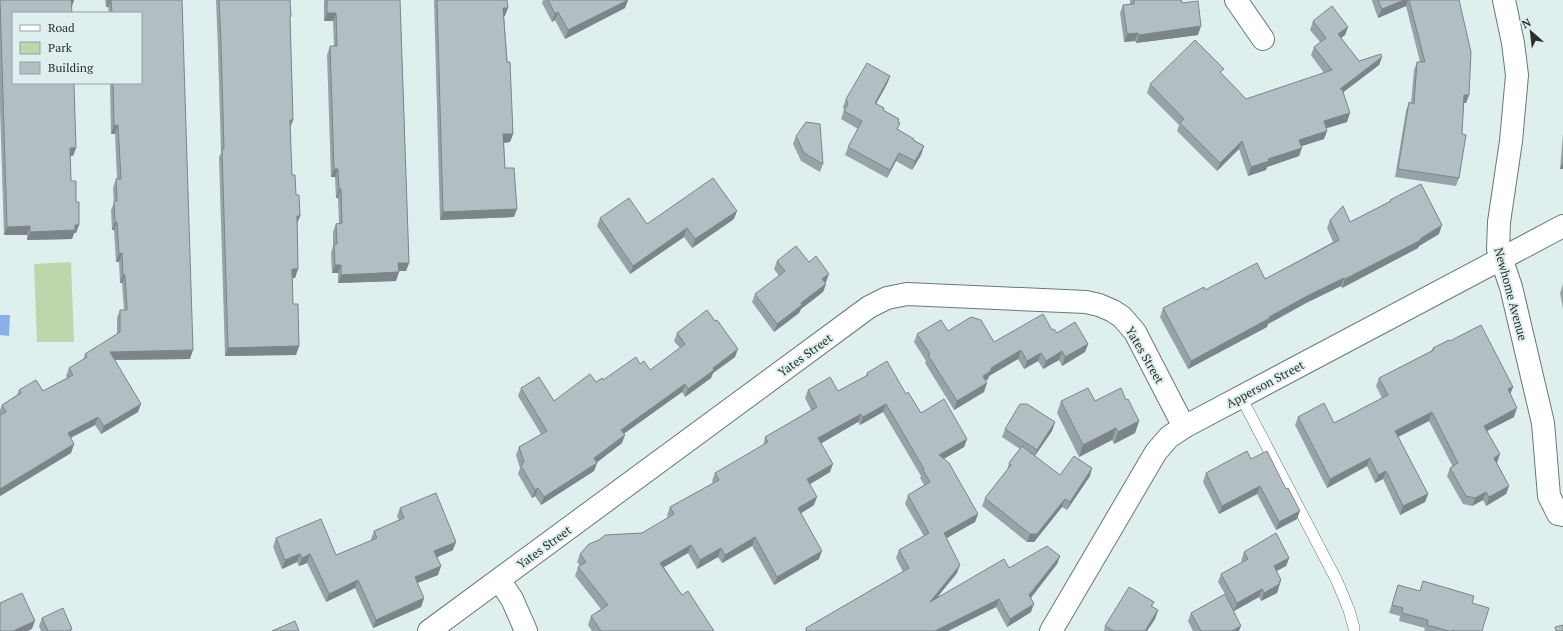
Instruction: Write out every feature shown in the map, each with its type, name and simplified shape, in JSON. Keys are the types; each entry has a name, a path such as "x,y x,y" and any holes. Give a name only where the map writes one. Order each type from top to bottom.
{"street":[{"path":"1236,0 1263,39"},
{"name":"Newhome Avenue","path":"1504,0 1514,43 1517,75 1511,141 1499,222 1498,249 1500,259 1511,287 1544,423 1549,496 1561,514"},
{"name":"Apperson Street","path":"1051,631 1156,452 1169,437 1184,427 1240,397 1563,226"},
{"name":"Yates Street","path":"429,631 869,307 887,298 907,294 1086,302 1099,305 1113,311 1122,317 1135,332 1184,427"},
{"path":"499,580 512,599 526,631"}],"lane":[{"path":"1240,397 1337,581 1349,610 1354,628"}],"green space":[{"path":"71,262 74,342 37,342 34,264"}],"water":[{"path":"0,315 10,315 9,336 0,335"}],"building":[{"path":"0,0 71,0 72,12 12,12 12,84 74,84 76,148 70,148 71,181 76,181 76,202 79,202 79,225 75,225 75,230 30,232 30,226 7,227"},
{"path":"111,0 182,0 193,350 110,352 141,404 104,426 98,417 68,433 74,444 0,489 0,415 6,412 2,405 21,393 19,390 36,380 43,391 73,375 69,368 87,357 85,354 120,332 120,310 127,310 122,253 119,254 117,222 115,222 114,201 117,201 116,179 121,179 118,125 114,126 113,84 142,84 142,12 112,12"},
{"path":"219,0 290,0 293,120 290,120 292,175 295,175 296,195 299,195 300,216 297,216 298,269 292,269 293,304 298,304 299,346 228,348"},
{"path":"327,0 400,0 409,263 398,263 399,272 341,275 341,265 335,265 334,245 337,244 336,224 342,223 341,189 339,189 338,169 334,169 330,46 337,46 336,13 327,13"},
{"path":"437,0 507,0 508,8 503,8 507,62 510,62 513,134 503,134 505,168 514,168 517,209 443,212"},
{"path":"548,0 628,0 568,30 558,12 555,14"},
{"path":"1134,0 1181,0 1182,3 1198,1 1201,26 1139,35 1138,33 1127,34 1123,5 1134,4"},
{"path":"1378,0 1404,0 1382,9"},
{"path":"1409,0 1459,0 1471,52 1469,95 1464,95 1462,134 1466,135 1459,178 1398,169 1409,102 1414,104 1417,62 1425,62"},
{"path":"1332,6 1348,27 1338,34 1359,61 1381,54 1382,57 1340,89 1342,89 1350,113 1324,121 1327,131 1299,140 1302,148 1268,159 1269,161 1251,167 1242,141 1220,163 1180,123 1184,119 1150,84 1195,40 1224,69 1220,72 1246,99 1332,70 1314,47 1326,38 1313,21"},
{"path":"867,63 890,76 875,103 884,108 883,110 899,119 898,121 900,123 897,129 924,146 915,161 899,153 890,170 848,147 862,121 844,111 848,104 846,99"},
{"path":"806,122 820,124 823,164 804,153 796,136"},
{"path":"713,178 737,211 695,239 687,228 633,266 600,218 629,198 647,224"},
{"path":"1421,184 1442,225 1420,239 1421,240 1345,279 1344,278 1309,295 1191,361 1163,308 1204,287 1205,290 1257,263 1265,279 1339,240 1330,220 1343,206 1350,222"},
{"path":"796,246 809,262 816,256 829,274 822,279 826,284 777,324 755,294 785,271 777,261"},
{"path":"707,310 715,321 717,320 738,349 713,368 714,370 688,389 685,384 621,430 625,435 594,458 597,463 544,497 538,488 535,490 521,466 524,462 519,447 547,431 521,388 539,377 554,401 590,374 596,382 602,378 603,380 636,357 640,364 644,361 650,370 685,344 677,333"},
{"path":"1043,314 1052,330 1054,329 1057,333 1075,322 1088,344 1065,357 1062,351 1046,361 1041,353 1027,361 1021,350 991,368 991,371 983,376 987,383 957,401 928,355 930,354 917,334 941,320 948,331 971,317 981,320 994,342"},
{"path":"1481,325 1513,387 1508,389 1517,408 1484,426 1500,454 1494,458 1509,486 1489,497 1486,492 1475,498 1466,496 1450,468 1458,463 1432,412 1395,431 1428,494 1403,506 1386,471 1378,475 1370,458 1330,479 1298,417 1324,403 1334,423 1388,395 1379,378 1434,350 1433,348"},
{"path":"887,361 906,394 908,392 921,413 944,399 967,439 939,455 949,463 978,514 944,533 960,565 930,602 1004,559 1009,568 1047,546 1060,556 1029,595 1034,604 1010,619 999,599 935,631 807,631 806,628 909,568 899,550 929,533 908,495 930,482 886,404 863,417 861,414 818,438 833,464 807,479 817,497 798,508 822,551 777,577 755,537 725,555 721,548 700,560 691,545 660,563 682,595 688,591 714,631 601,631 591,616 608,605 578,567 586,562 580,554 589,544 599,540 605,535 642,533 674,514 670,507 719,480 715,473 768,442 765,437 817,407 808,390 830,377 838,391 868,375 867,373"},
{"path":"1088,388 1095,401 1121,388 1126,400 1128,399 1139,421 1118,432 1116,428 1083,445 1061,401"},
{"path":"1020,404 1027,404 1055,422 1037,450 1005,429"},
{"path":"1022,446 1060,475 1074,456 1092,468 1070,502 1065,499 1037,534 1030,534 985,498 1011,465 1009,463"},
{"path":"1247,451 1251,459 1267,451 1286,489 1288,488 1300,511 1279,522 1260,486 1222,506 1206,473"},
{"path":"436,493 456,542 434,551 441,566 415,577 424,598 376,620 358,580 329,594 310,554 302,558 300,554 285,560 276,538 321,519 336,555 377,538 374,531 404,518 400,508"},
{"path":"1276,533 1289,558 1274,566 1281,580 1279,582 1280,584 1264,593 1262,589 1237,603 1221,574 1248,559 1244,552"},
{"path":"1423,581 1474,596 1472,603 1489,608 1482,631 1449,631 1427,625 1428,620 1402,613 1403,608 1392,605 1398,585 1420,591"},
{"path":"1129,587 1154,602 1151,606 1158,610 1145,631 1114,631 1105,626"},
{"path":"22,593 35,621 13,631 0,631 0,603"},
{"path":"1225,594 1241,626 1232,631 1201,631 1191,613"},
{"path":"63,608 72,629 68,631 48,631 42,618"},
{"path":"295,621 299,631 272,631"},
{"path":"1563,625 1563,631 1556,631 1555,627"}]}
